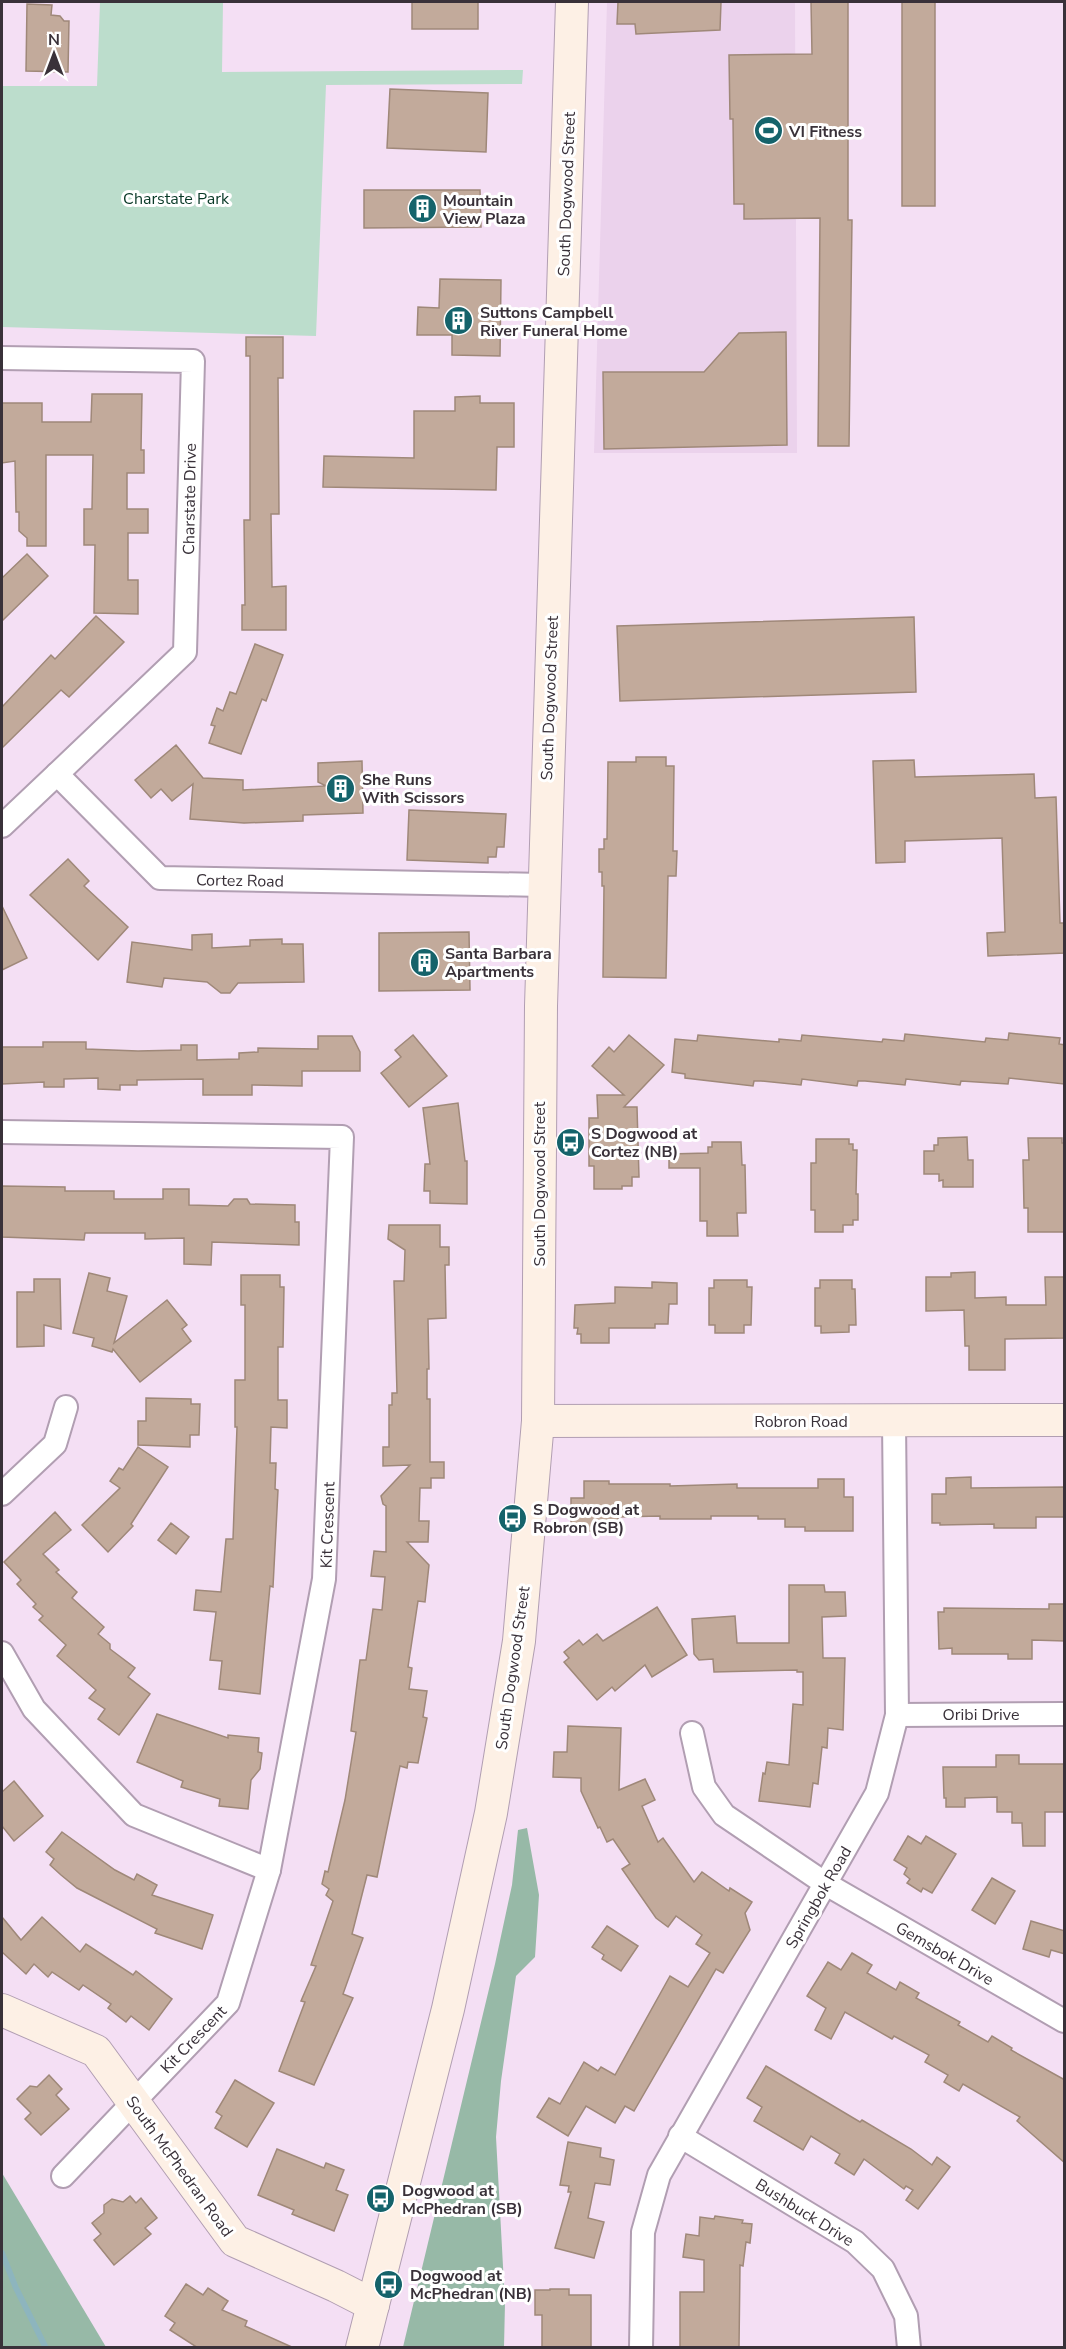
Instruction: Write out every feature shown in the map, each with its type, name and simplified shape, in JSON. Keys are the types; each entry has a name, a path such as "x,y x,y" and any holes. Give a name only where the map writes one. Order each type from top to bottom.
{"main road":[{"name":"South Dogwood Street","path":"362,2348 447,2009 491,1814 519,1641 538,1421 544,885 572,2"},
{"name":"Robron Road","path":"538,1421 1065,1420"},
{"name":"South McPhedran Road","path":"2,2010 96,2051 235,2241 373,2305"}],"street":[{"name":"Charstate Drive","path":"2,358 193,361 185,652 57,774"},
{"name":"Cortez Road","path":"57,774 160,878 544,885"},
{"path":"2,826 57,774"},
{"name":"Kit Crescent","path":"2,1132 342,1137 324,1579 269,1870 228,2003 63,2176"},
{"path":"2,1494 55,1444 66,1407"},
{"name":"Springbok Road","path":"641,2348 643,2232 659,2175 877,1793 897,1715 894,1421"},
{"path":"2,1653 34,1709 134,1815 269,1870"},
{"name":"Oribi Drive","path":"897,1715 1065,1714"},
{"name":"Gemsbok Drive","path":"692,1733 704,1787 724,1815 826,1884 1065,2021"},
{"name":"Bushbuck Drive","path":"680,2136 855,2242 883,2269 906,2316 909,2348"}],"shaded area":[{"path":"607,2 795,2 797,453 594,453"}],"green space":[{"name":"Charstate Park","path":"100,2 223,2 222,72 523,70 522,84 326,85 316,336 2,327 2,86 97,86"},
{"path":"527,1828 539,1895 535,1957 516,1976 501,2081 496,2137 505,2303 504,2347 403,2347 495,1964 512,1885 518,1830"},
{"path":"2,2173 106,2347 2,2347"}],"building":[{"path":"412,2 478,2 478,29 412,29"},
{"path":"618,2 721,2 720,30 636,34 635,24 617,24"},
{"path":"811,2 848,2 848,220 852,220 849,446 818,446 820,218 744,219 744,204 734,204 733,119 730,119 729,55 812,54"},
{"path":"902,2 935,2 935,206 902,206"},
{"path":"27,4 52,5 51,15 60,16 64,21 69,21 68,72 26,71"},
{"path":"390,89 488,93 486,152 387,148"},
{"name":"Mountain View Plaza","path":"364,190 480,190 481,227 364,228"},
{"name":"Suttons Campbell River Funeral Home","path":"440,279 501,280 500,356 452,355 452,335 417,335 418,307 439,308"},
{"path":"786,332 787,445 604,449 603,372 704,372 739,333"},
{"path":"246,337 283,337 283,378 278,378 279,514 271,514 272,587 286,586 286,630 242,630 242,605 245,605 244,520 250,520 250,356 246,356"},
{"path":"92,394 142,394 141,450 144,450 144,473 127,473 127,509 148,509 148,533 128,533 128,580 138,580 138,614 94,613 95,545 84,545 84,509 92,509 93,455 46,455 46,546 27,546 27,538 19,531 19,512 16,512 15,461 2,463 2,403 42,403 42,422 91,422"},
{"path":"480,396 480,403 514,403 514,447 497,447 496,490 323,487 324,456 414,458 414,411 455,411 455,397"},
{"path":"27,554 48,576 2,621 2,578"},
{"path":"96,616 124,642 69,697 61,690 2,748 2,707 51,655 55,659"},
{"path":"914,617 916,692 620,701 617,626"},
{"path":"255,644 283,655 266,701 262,699 241,754 209,743 215,726 211,725 217,708 223,711 230,692 236,694"},
{"path":"176,745 203,778 243,780 243,790 326,786 318,782 318,763 362,761 363,813 303,815 303,821 244,823 190,819 193,784 172,801 161,789 151,798 135,780"},
{"path":"636,757 666,757 666,766 674,766 673,851 677,851 676,876 668,876 666,978 603,977 604,886 602,886 602,872 599,872 599,849 604,849 604,839 607,839 608,762 636,762"},
{"path":"914,760 915,777 1034,774 1035,798 1056,797 1060,923 1065,923 1065,953 988,956 987,933 1005,932 1002,838 905,841 905,862 876,863 873,761"},
{"path":"409,810 506,814 504,847 497,847 496,857 488,857 488,863 407,860"},
{"path":"68,859 89,881 84,886 128,927 98,960 30,895"},
{"path":"2,906 27,958 2,970"},
{"name":"Santa Barbara Apartments","path":"469,932 470,990 379,991 379,933"},
{"path":"212,934 212,948 250,946 250,940 282,939 282,944 303,944 304,982 238,983 230,993 221,993 207,982 164,978 162,987 127,982 132,942 192,950 192,935"},
{"path":"1009,1033 1060,1038 1059,1044 1065,1045 1064,1084 1009,1078 1008,1084 961,1081 960,1085 906,1079 905,1085 858,1081 857,1086 802,1079 801,1085 754,1081 753,1086 685,1078 685,1074 672,1072 675,1039 697,1041 698,1035 779,1042 779,1039 801,1041 802,1035 882,1042 883,1039 904,1041 905,1034 985,1042 986,1038 1008,1040"},
{"path":"413,1035 447,1076 409,1107 381,1073 401,1057 395,1050"},
{"path":"629,1035 664,1065 624,1107 637,1107 639,1177 632,1177 632,1186 622,1186 622,1189 594,1189 594,1166 589,1166 589,1118 598,1118 597,1095 624,1095 592,1066 609,1047 614,1052"},
{"path":"318,1036 352,1036 360,1052 360,1071 302,1071 302,1086 252,1085 252,1095 203,1095 203,1079 137,1080 137,1085 120,1085 120,1090 98,1089 98,1078 64,1079 64,1087 44,1087 44,1082 2,1084 2,1047 43,1047 43,1042 86,1042 86,1049 138,1051 181,1050 181,1045 197,1045 197,1060 239,1059 239,1053 258,1052 258,1048 318,1049"},
{"path":"458,1103 465,1161 467,1161 467,1204 430,1203 430,1191 424,1191 425,1164 430,1164 423,1108"},
{"path":"967,1137 968,1160 973,1160 973,1187 943,1187 943,1180 939,1181 939,1174 924,1174 924,1151 934,1151 934,1145 938,1145 938,1138"},
{"path":"1028,1138 1062,1138 1062,1143 1065,1143 1065,1232 1028,1232 1028,1208 1024,1208 1023,1160 1029,1160"},
{"path":"816,1139 849,1139 849,1144 853,1144 853,1150 857,1150 858,1220 853,1220 853,1225 843,1225 843,1232 815,1232 815,1210 811,1210 811,1163 816,1163"},
{"path":"712,1142 741,1142 742,1165 745,1165 746,1213 737,1213 738,1236 707,1236 707,1221 700,1221 700,1168 669,1168 669,1154 708,1153 708,1147 712,1147"},
{"path":"2,1186 65,1187 65,1191 114,1191 114,1199 163,1199 163,1189 189,1189 189,1205 228,1206 234,1199 247,1199 250,1204 295,1205 295,1222 299,1222 299,1245 212,1242 211,1265 184,1264 184,1238 145,1239 145,1233 85,1233 84,1240 2,1237"},
{"path":"389,1225 440,1225 440,1247 449,1247 449,1265 445,1265 446,1318 428,1319 427,1399 430,1399 430,1462 444,1462 444,1478 431,1478 431,1488 420,1488 419,1521 429,1521 428,1542 407,1542 429,1565 425,1602 418,1601 408,1667 412,1668 409,1689 427,1691 423,1717 427,1718 418,1763 408,1762 407,1768 400,1766 377,1877 367,1875 352,1934 363,1938 343,1994 353,1998 314,2085 279,2071 305,2002 301,2001 316,1966 311,1965 333,1901 326,1895 329,1889 322,1884 325,1871 328,1872 345,1800 356,1732 351,1731 360,1660 366,1660 373,1609 382,1610 385,1577 371,1576 374,1551 386,1552 386,1506 381,1496 410,1465 383,1466 383,1447 389,1447 389,1405 392,1405 392,1393 397,1393 394,1281 404,1281 405,1250 388,1239"},
{"path":"975,1272 975,1298 1006,1297 1006,1305 1046,1305 1045,1277 1065,1277 1065,1338 1005,1339 1005,1370 969,1370 969,1346 965,1346 964,1310 926,1311 926,1277 951,1277 951,1273"},
{"path":"89,1273 110,1278 107,1291 127,1296 114,1343 167,1300 187,1325 182,1329 191,1341 140,1382 113,1349 112,1352 92,1346 94,1338 73,1333"},
{"path":"241,1275 280,1275 280,1287 284,1287 283,1347 278,1347 278,1400 287,1400 287,1428 271,1427 270,1463 276,1463 275,1489 278,1490 273,1587 270,1586 260,1694 219,1689 222,1661 210,1660 216,1612 194,1610 196,1590 221,1592 226,1539 233,1539 237,1427 235,1427 235,1380 245,1380 245,1305 241,1305"},
{"path":"34,1279 60,1279 61,1329 44,1325 44,1346 17,1347 17,1292 34,1292"},
{"path":"714,1280 747,1280 747,1287 752,1287 751,1325 744,1325 744,1333 715,1333 715,1325 709,1325 709,1288 714,1288"},
{"path":"820,1280 852,1280 852,1289 855,1289 856,1325 849,1325 849,1332 821,1333 821,1326 815,1326 815,1288 820,1288"},
{"path":"652,1282 677,1283 677,1304 669,1304 668,1324 655,1324 655,1328 609,1328 609,1343 581,1343 581,1334 577,1334 578,1328 574,1328 575,1305 615,1303 615,1287 652,1288"},
{"path":"146,1398 191,1399 191,1404 200,1404 199,1435 190,1435 190,1447 138,1445 138,1421 146,1421"},
{"path":"138,1447 168,1467 131,1524 133,1526 108,1552 82,1525 120,1488 110,1481 119,1468 123,1470"},
{"path":"971,1477 971,1488 1065,1487 1065,1517 1036,1517 1036,1528 994,1528 994,1524 940,1525 940,1523 932,1523 932,1494 946,1494 946,1478"},
{"path":"818,1479 844,1479 844,1497 853,1497 853,1531 805,1531 805,1527 785,1527 785,1519 758,1519 758,1516 660,1519 660,1516 618,1517 618,1531 571,1531 571,1498 584,1498 584,1481 609,1481 609,1484 670,1484 670,1486 737,1484 737,1488 818,1488"},
{"path":"55,1512 71,1530 43,1554 59,1570 56,1572 77,1592 72,1598 104,1627 98,1634 110,1644 110,1649 135,1668 128,1677 150,1694 119,1735 98,1719 105,1709 89,1698 96,1690 57,1656 66,1645 39,1620 43,1616 33,1607 36,1604 17,1584 21,1580 4,1562"},
{"path":"171,1523 189,1537 176,1554 158,1540"},
{"path":"789,1585 824,1585 825,1592 845,1592 846,1616 822,1617 823,1658 845,1658 843,1730 828,1728 827,1748 822,1747 818,1784 813,1783 810,1807 759,1801 767,1762 789,1765 793,1704 803,1705 803,1672 797,1672 797,1670 714,1672 713,1659 699,1660 694,1654 692,1619 735,1616 737,1643 789,1643"},
{"path":"1049,1604 1065,1604 1065,1641 1032,1640 1032,1659 1008,1659 1008,1654 952,1654 952,1648 939,1649 938,1612 944,1612 944,1608 1049,1609"},
{"path":"657,1607 687,1655 652,1677 645,1665 615,1691 612,1687 597,1700 564,1662 569,1658 564,1652 579,1640 583,1645 597,1634 603,1641"},
{"path":"157,1714 228,1738 228,1735 259,1738 258,1752 262,1753 260,1769 251,1780 248,1809 219,1806 220,1799 181,1787 183,1781 137,1762"},
{"path":"568,1726 621,1728 619,1790 645,1779 655,1800 642,1806 658,1842 663,1838 694,1882 702,1872 729,1891 730,1888 752,1902 745,1913 750,1930 723,1973 716,1969 634,2111 625,2106 615,2123 586,2106 568,2136 537,2117 549,2098 560,2104 584,2062 598,2071 601,2067 615,2075 670,1976 688,1987 710,1953 696,1944 702,1935 676,1916 668,1927 656,1918 622,1869 630,1864 613,1839 607,1842 600,1827 598,1828 581,1791 581,1778 553,1777 554,1752 567,1752"},
{"path":"996,1755 1019,1755 1019,1764 1065,1764 1065,1812 1045,1812 1045,1846 1023,1846 1022,1823 1012,1823 1012,1812 997,1812 997,1797 965,1798 965,1807 946,1807 943,1767 996,1767"},
{"path":"14,1781 43,1816 14,1841 2,1826 2,1792"},
{"path":"62,1832 115,1870 134,1880 137,1874 157,1885 152,1895 213,1915 202,1949 155,1933 157,1929 77,1888 61,1875 50,1865 54,1859 46,1852"},
{"path":"908,1836 921,1844 926,1836 956,1854 932,1893 923,1888 921,1892 907,1883 910,1879 904,1874 907,1868 894,1860"},
{"path":"992,1878 1015,1891 995,1924 972,1910"},
{"path":"2,1917 21,1940 42,1917 80,1952 86,1944 133,1975 136,1971 172,1999 149,2030 131,2016 126,2022 108,2008 111,2004 83,1985 79,1990 52,1972 48,1977 34,1964 26,1974 2,1952"},
{"path":"1031,1921 1065,1931 1065,1954 1051,1950 1049,1957 1023,1949"},
{"path":"607,1926 638,1946 621,1971 602,1959 604,1955 592,1947"},
{"path":"852,1953 872,1965 867,1973 896,1990 900,1982 919,1993 916,1998 960,2022 958,2025 988,2042 992,2036 1012,2048 1011,2050 1065,2080 1065,2163 1017,2121 1020,2117 963,2084 959,2091 944,2082 948,2075 925,2062 929,2055 894,2036 892,2039 845,2012 831,2039 815,2030 826,2008 807,1996 828,1962 841,1970"},
{"path":"766,2066 860,2122 862,2120 911,2149 932,2165 937,2157 950,2167 918,2209 906,2200 913,2190 906,2186 904,2189 864,2159 854,2175 835,2163 840,2154 811,2136 803,2150 754,2121 762,2107 747,2098"},
{"path":"49,2075 62,2089 56,2095 69,2109 41,2135 25,2119 31,2113 17,2099 30,2086 37,2087"},
{"path":"235,2080 274,2103 247,2147 215,2128 222,2116 216,2112"},
{"path":"568,2142 601,2148 600,2157 614,2160 610,2185 595,2183 588,2218 604,2222 594,2258 555,2248 571,2192 568,2192 569,2186 560,2185"},
{"path":"277,2149 324,2168 326,2163 344,2170 336,2190 348,2195 334,2231 292,2214 294,2210 258,2195"},
{"path":"130,2196 136,2203 141,2198 157,2218 145,2228 151,2234 114,2265 94,2240 101,2234 92,2223 104,2213 104,2205 112,2199 123,2202"},
{"path":"715,2216 743,2220 742,2223 752,2224 750,2243 746,2242 743,2266 740,2265 739,2348 680,2348 680,2292 704,2292 704,2260 683,2257 686,2234 699,2236 700,2217 714,2219"},
{"path":"186,2284 203,2295 208,2288 228,2301 222,2310 247,2321 245,2326 294,2348 198,2348 170,2330 175,2323 165,2316"},
{"path":"569,2289 569,2295 591,2295 591,2347 542,2348 542,2315 535,2315 535,2290"}],"waterway":[{"path":"2,2253 16,2288 46,2348"}],"place":[{"name":"VI Fitness","path":"768,131"},
{"name":"Mountain View Plaza","path":"422,209"},
{"name":"Suttons Campbell River Funeral Home","path":"459,321"},
{"name":"She Runs With Scissors","path":"341,788"},
{"name":"Santa Barbara Apartments","path":"424,962"},
{"name":"S Dogwood at Cortez (NB)","path":"570,1142"},
{"name":"S Dogwood at Robron (SB)","path":"512,1518"},
{"name":"Dogwood at McPhedran (SB)","path":"381,2199"},
{"name":"Dogwood at McPhedran (NB)","path":"389,2284"}]}
